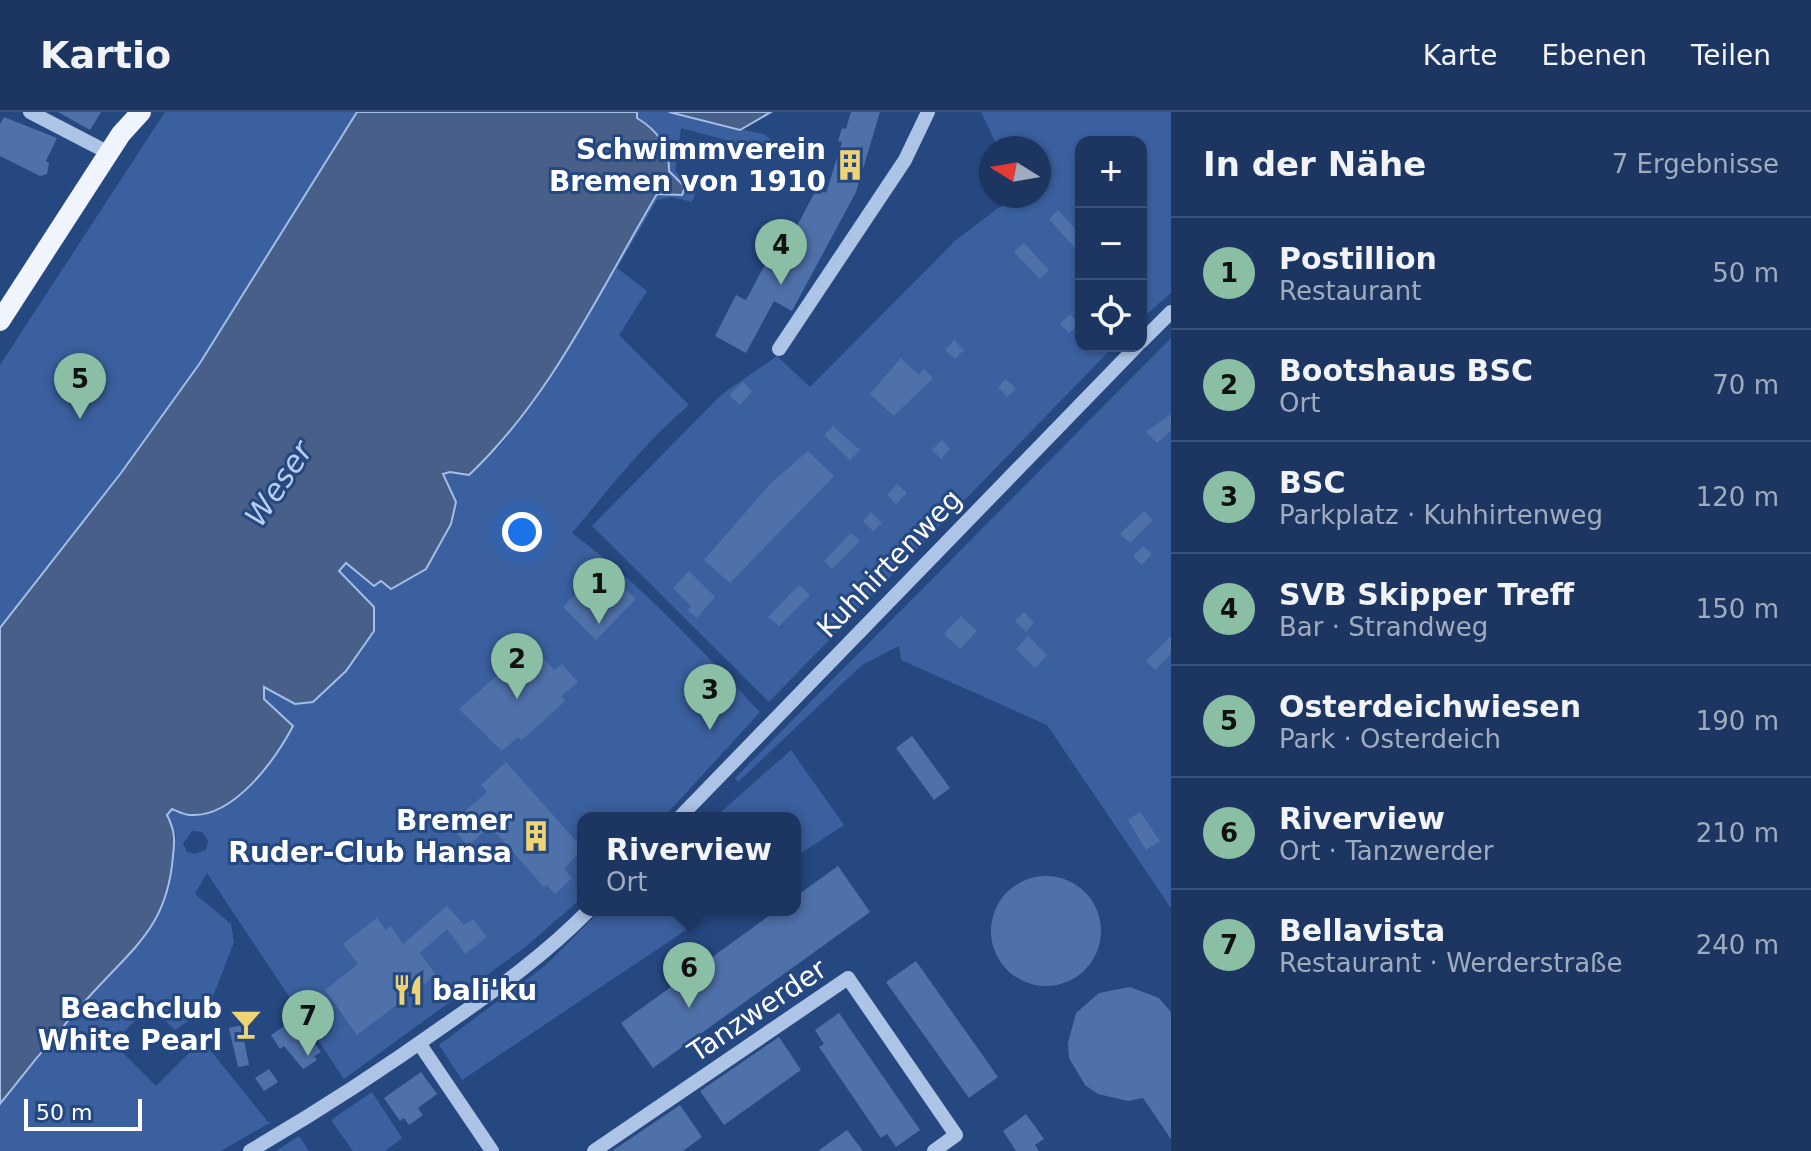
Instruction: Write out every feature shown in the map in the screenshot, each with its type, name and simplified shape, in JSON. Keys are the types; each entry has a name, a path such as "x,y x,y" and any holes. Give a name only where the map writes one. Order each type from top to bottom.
{"main road":[{"path":"0,321 109,153 141,112"}],"street":[{"path":"30,112 109,153"},
{"path":"779,349 905,160 928,112"},
{"name":"Kuhhirtenweg","path":"1147,336 1171,312"},
{"name":"Kuhhirtenweg","path":"685,812 1131,352"},
{"path":"250,1151 336,1099 494,991 563,936 583,916"},
{"name":"Tanzwerder","path":"594,1151 848,978 956,1135 934,1151"},
{"path":"419,1043 492,1151"}],"shaded area":[{"path":"165,112 357,112 200,363 121,473 0,628 0,365"},
{"path":"637,112 669,112 766,135 777,147 774,153 681,128 675,171 696,190 692,202 672,197 657,200 617,268 647,291 619,335 689,405 642,450 572,533 646,596 760,712 668,812 577,812 577,902 524,948 344,1079 207,873 195,894 231,924 234,942 209,1007 175,1030 149,1006 113,1043 156,1086 202,1040 268,1122 273,1121 221,1151 0,1151 0,1104 91,995 136,948 173,855 176,835 167,815 172,809 189,815 280,712 264,699 264,686 284,699 374,607 338,571 345,563 374,586 381,580 426,569 451,524 456,503 442,474 499,447 536,399 657,194 682,194 685,187 669,171 665,146 651,128 637,118","holes":["192,831 202,832 208,840 206,850 195,854 187,852 183,844"]},
{"path":"981,112 1171,112 1171,293 1147,314 1147,136 1075,136 1075,352 1108,352 769,702 592,526 721,395 777,356 810,387 955,241 998,208 1051,208 1051,136 992,136"},
{"path":"1171,338 1171,908 1047,725 901,660 899,646 862,665 738,782 735,778"},
{"path":"791,750 844,825 801,853 801,812 721,812"},
{"path":"595,916 707,916 462,1080 439,1045 546,965"},
{"path":"372,1092 402,1138 385,1151 353,1151 331,1120"},
{"path":"299,1136 309,1151 276,1151"}],"water":[{"name":"Weser","path":"357,112 637,112 637,118 651,128 665,146 669,171 685,187 682,195 657,194 572,342 525,412 498,445 469,475 443,474 456,502 451,524 426,569 391,589 381,581 374,586 346,563 339,571 374,607 374,631 346,671 313,702 295,704 264,687 264,699 293,726 276,755 251,784 222,807 190,815 172,809 167,815 174,835 173,856 169,881 155,920 145,936 76,1012 0,1104 0,628 121,473 200,363"},
{"path":"669,112 771,112 740,130"}],"building":[{"path":"58,112 101,112 90,130"},
{"path":"851,112 880,112 856,192 792,311 774,301 746,353 715,336 736,295 746,300 779,238 788,243 817,188 826,193 842,142 838,141 842,128 846,129"},
{"path":"4,117 57,138 46,161 49,163 47,174 40,176 0,156 0,124"},
{"path":"1058,210 1075,228 1075,248 1049,219"},
{"path":"1024,243 1049,270 1040,279 1014,252"},
{"path":"1070,314 1075,320 1075,328 1069,333 1060,324"},
{"path":"954,340 964,350 955,359 945,350"},
{"path":"901,358 919,375 924,369 933,378 894,416 870,394"},
{"path":"1006,379 1016,389 1007,397 998,387"},
{"path":"743,382 752,391 740,405 729,395"},
{"path":"1171,414 1171,430 1157,443 1146,432"},
{"path":"833,426 860,450 850,460 824,435"},
{"path":"942,440 950,449 941,459 932,450"},
{"path":"808,451 834,476 730,583 704,560 770,484"},
{"path":"897,484 907,493 896,504 887,495"},
{"path":"1144,511 1153,520 1130,543 1120,534"},
{"path":"871,512 882,523 873,531 863,521"},
{"path":"851,533 860,541 832,569 824,561"},
{"path":"1143,546 1152,554 1142,565 1133,556"},
{"path":"602,566 636,599 596,640 563,607"},
{"path":"689,571 715,597 697,618 688,610 691,606 673,588"},
{"path":"799,585 810,595 779,626 768,617"},
{"path":"1024,612 1034,623 1026,632 1015,621"},
{"path":"961,616 977,631 960,649 944,634"},
{"path":"1028,636 1047,655 1035,668 1016,649"},
{"path":"1171,636 1171,654 1155,670 1146,661"},
{"path":"531,645 554,670 562,664 578,682 561,696 565,701 522,740 518,737 502,751 459,709"},
{"path":"912,736 950,788 934,800 896,748"},
{"name":"Bremer Ruder-Club Hansa","path":"506,762 577,842 577,855 564,869 572,878 555,894 547,885 544,887 490,826 468,846 449,825 487,792 481,785"},
{"path":"1140,812 1160,841 1146,850 1128,820"},
{"path":"838,866 870,912 653,1068 621,1023 769,916 801,916 801,893"},
{"path":"1046,876 1067,881 1085,892 1096,910 1101,931 1096,952 1085,970 1067,981 1046,986 1025,981 1007,970 996,952 991,931 996,910 1007,892 1025,881"},
{"path":"447,906 464,925 473,919 487,937 465,954 447,929 420,953 436,975 357,1035 325,990 358,964 343,944 377,918 386,930 391,926 403,944"},
{"path":"916,961 998,1077 969,1098 886,982"},
{"path":"1130,987 1159,998 1171,1012 1171,1139 1143,1098 1128,1101 1098,1094 1085,1085 1069,1058 1068,1043 1076,1013 1099,993"},
{"path":"839,1013 920,1130 896,1147 887,1134 881,1138 819,1047 824,1044 815,1030"},
{"path":"297,1018 321,1052 314,1056 317,1060 303,1069 284,1046 280,1049 271,1035"},
{"path":"241,1025 249,1065 238,1067 229,1028"},
{"path":"779,1037 801,1070 724,1125 700,1091"},
{"path":"269,1069 278,1082 264,1091 255,1078"},
{"path":"421,1072 437,1094 418,1108 423,1115 409,1125 404,1118 400,1121 384,1098"},
{"path":"680,1105 702,1137 683,1151 612,1151"},
{"path":"1026,1114 1044,1139 1035,1145 1039,1151 1016,1151 1003,1131"},
{"path":"847,1130 863,1151 818,1151"}],"place":[{"name":"Schwimmverein Bremen von 1910","path":"850,165"},
{"name":"SVB Skipper Treff","path":"781,285"},
{"name":"Osterdeichwiesen","path":"80,419"},
{"name":"Postillion","path":"599,624"},
{"name":"Bootshaus BSC","path":"517,699"},
{"name":"BSC","path":"710,730"},
{"name":"Bremer Ruder-Club Hansa","path":"536,836"},
{"name":"bali'ku","path":"408,990"},
{"name":"Riverview","path":"689,1008"},
{"name":"Beachclub White Pearl","path":"246,1024"},
{"name":"Bellavista","path":"308,1056"}]}
